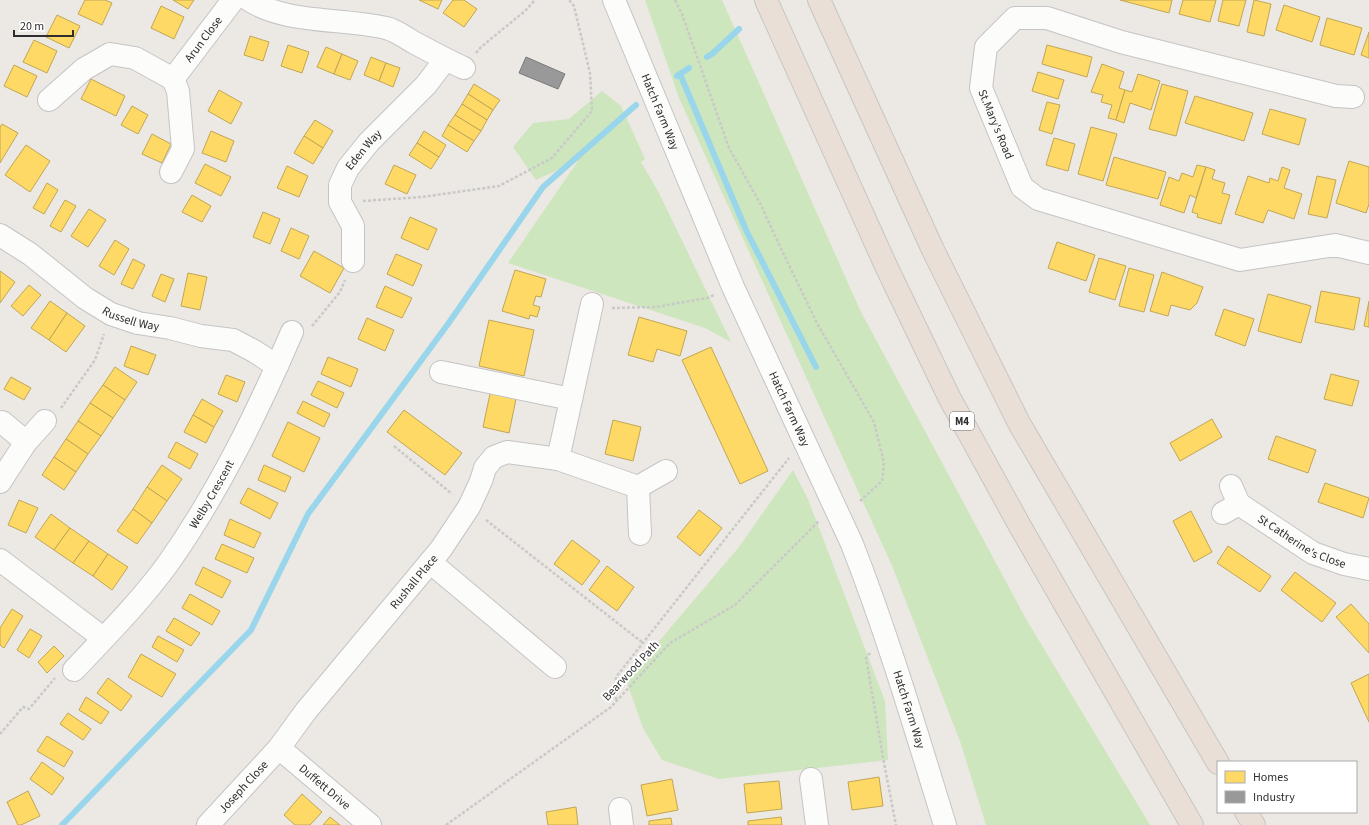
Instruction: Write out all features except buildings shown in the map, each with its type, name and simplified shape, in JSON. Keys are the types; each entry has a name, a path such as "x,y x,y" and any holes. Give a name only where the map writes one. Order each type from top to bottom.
{"highway":[{"name":"M4","path":"766,0 886,266 950,397 1021,528 1192,825"},
{"path":"820,0 933,250 1019,423 1217,761"},
{"path":"1247,813 1254,825"}],"street":[{"name":"Arun Close","path":"175,85 233,0"},
{"path":"250,0 258,6 293,16 388,28 454,64"},
{"name":"Hatch Farm Way","path":"614,0 732,287 852,544 890,648 945,825"},
{"name":"St.Mary's Road","path":"1341,102 1121,42 1047,18 1015,18 986,46 981,88 1022,187 1038,198 1240,260 1335,245 1369,253"},
{"path":"49,100 84,69 110,54 135,58 175,85 183,149 171,172"},
{"name":"Eden Way","path":"340,202 340,184 348,168 369,142 426,85 454,64"},
{"path":"340,202 353,226 353,261"},
{"name":"Russell Way","path":"0,235 30,254 85,298 111,314 138,323 170,328 201,336 233,340 254,351 277,366"},
{"path":"558,459 592,304"},
{"name":"Welby Crescent","path":"74,670 131,609 166,566 207,504 243,436 277,366 301,330"},
{"path":"441,372 571,399"},
{"path":"0,482 26,442 45,420"},
{"path":"2,422 26,442"},
{"name":"Rushall Place","path":"279,748 306,711 430,562 469,507 485,468 489,462 500,454 507,452 558,459 638,488"},
{"path":"640,534 638,488 666,471"},
{"name":"St Catherine's Close","path":"1231,501 1313,553 1344,564 1369,569"},
{"path":"0,560 103,638"},
{"path":"430,562 555,668"},
{"name":"Joseph Close","path":"208,825 279,748"},
{"name":"Duffett Drive","path":"279,748 370,825"},
{"path":"811,779 817,825"}],"path":[{"path":"454,64 481,47 525,11 535,0"},
{"path":"340,202 422,197 499,186 552,158 592,111 590,73 574,6 569,0"},
{"path":"675,0 682,14 729,148 761,205 818,324 874,422 884,463 882,481 860,501"},
{"path":"301,330 340,292 353,261"},
{"path":"592,304 607,308 656,307 707,298 732,287"},
{"path":"45,420 57,414 95,360 111,314"},
{"path":"394,446 469,507 643,643"},
{"path":"616,702 616,677 791,456"},
{"name":"Bearwood Path","path":"446,825 611,707 670,643 735,605 821,519"},
{"path":"871,652 866,658 896,825"},
{"path":"0,734 23,707 29,710 57,676 74,670"}],"green space":[{"path":"645,0 722,0 860,310 1026,619 1150,825 986,825 961,744 893,568 679,98"},
{"path":"602,91 621,106 645,159 641,162 659,193 731,342 705,328 508,263 578,161 536,180 513,147 533,123 569,119"},
{"path":"793,470 808,499 885,701 888,760 719,779 662,760 643,728 626,680 739,547"}],"waterway":[{"path":"707,57 739,29"},
{"path":"677,76 689,68"},
{"path":"680,74 746,230 816,367"},
{"path":"62,825 251,630 308,514 448,324 543,187 636,105"}]}
